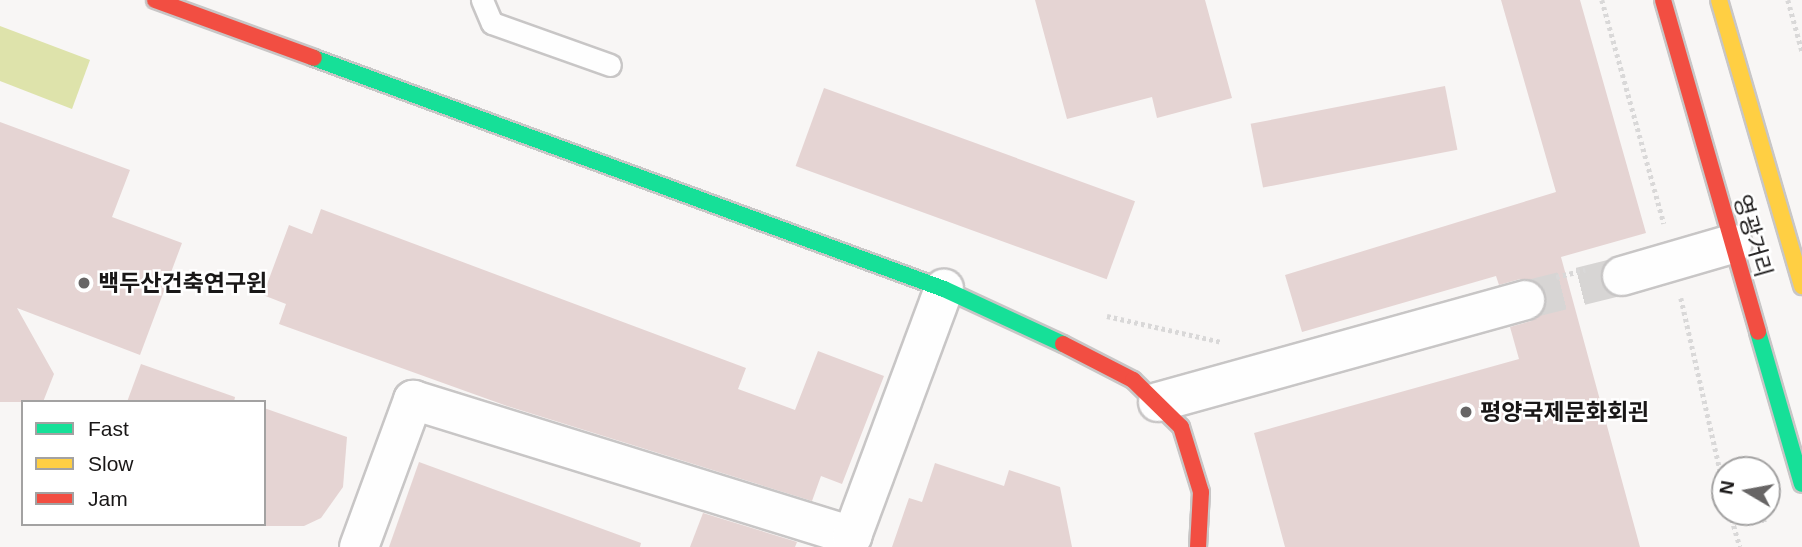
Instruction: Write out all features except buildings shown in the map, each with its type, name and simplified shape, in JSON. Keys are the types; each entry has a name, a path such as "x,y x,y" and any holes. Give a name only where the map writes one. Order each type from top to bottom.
{"street":[{"path":"155,0 198,7 944,289 1097,359 1158,402 1181,427 1195,457 1198,547"},
{"name":"영광거리","path":"1663,0 1802,484"},
{"name":"영광거리","path":"1719,0 1802,286"},
{"path":"1606,272 1732,244"},
{"path":"359,547 413,400 852,536 944,289"},
{"path":"1158,402 1537,289"}],"lane":[{"path":"482,0 492,23 610,65"}],"path":[{"path":"1788,0 1802,51"},
{"path":"1537,289 1606,272"},
{"path":"1095,312 1233,345"},
{"path":"1734,526 1740,547"}],"green space":[{"path":"0,26 90,60 72,109 0,81"}],"tunnel":[{"path":"1525,300 1622,276"}],"traffic: fast":[{"path":"314,58 944,289 1063,344"},
{"path":"1758,332 1802,484"}],"traffic: slow":[{"path":"1719,0 1802,286"}],"traffic: jam":[{"path":"155,0 314,58"},
{"path":"1663,0 1758,332"},
{"path":"1063,344 1133,380 1181,427 1201,492 1198,547"}],"place":[{"name":"백두산건축연구윈","path":"84,283"},
{"name":"평양국제문화회괸","path":"1466,412"}]}
